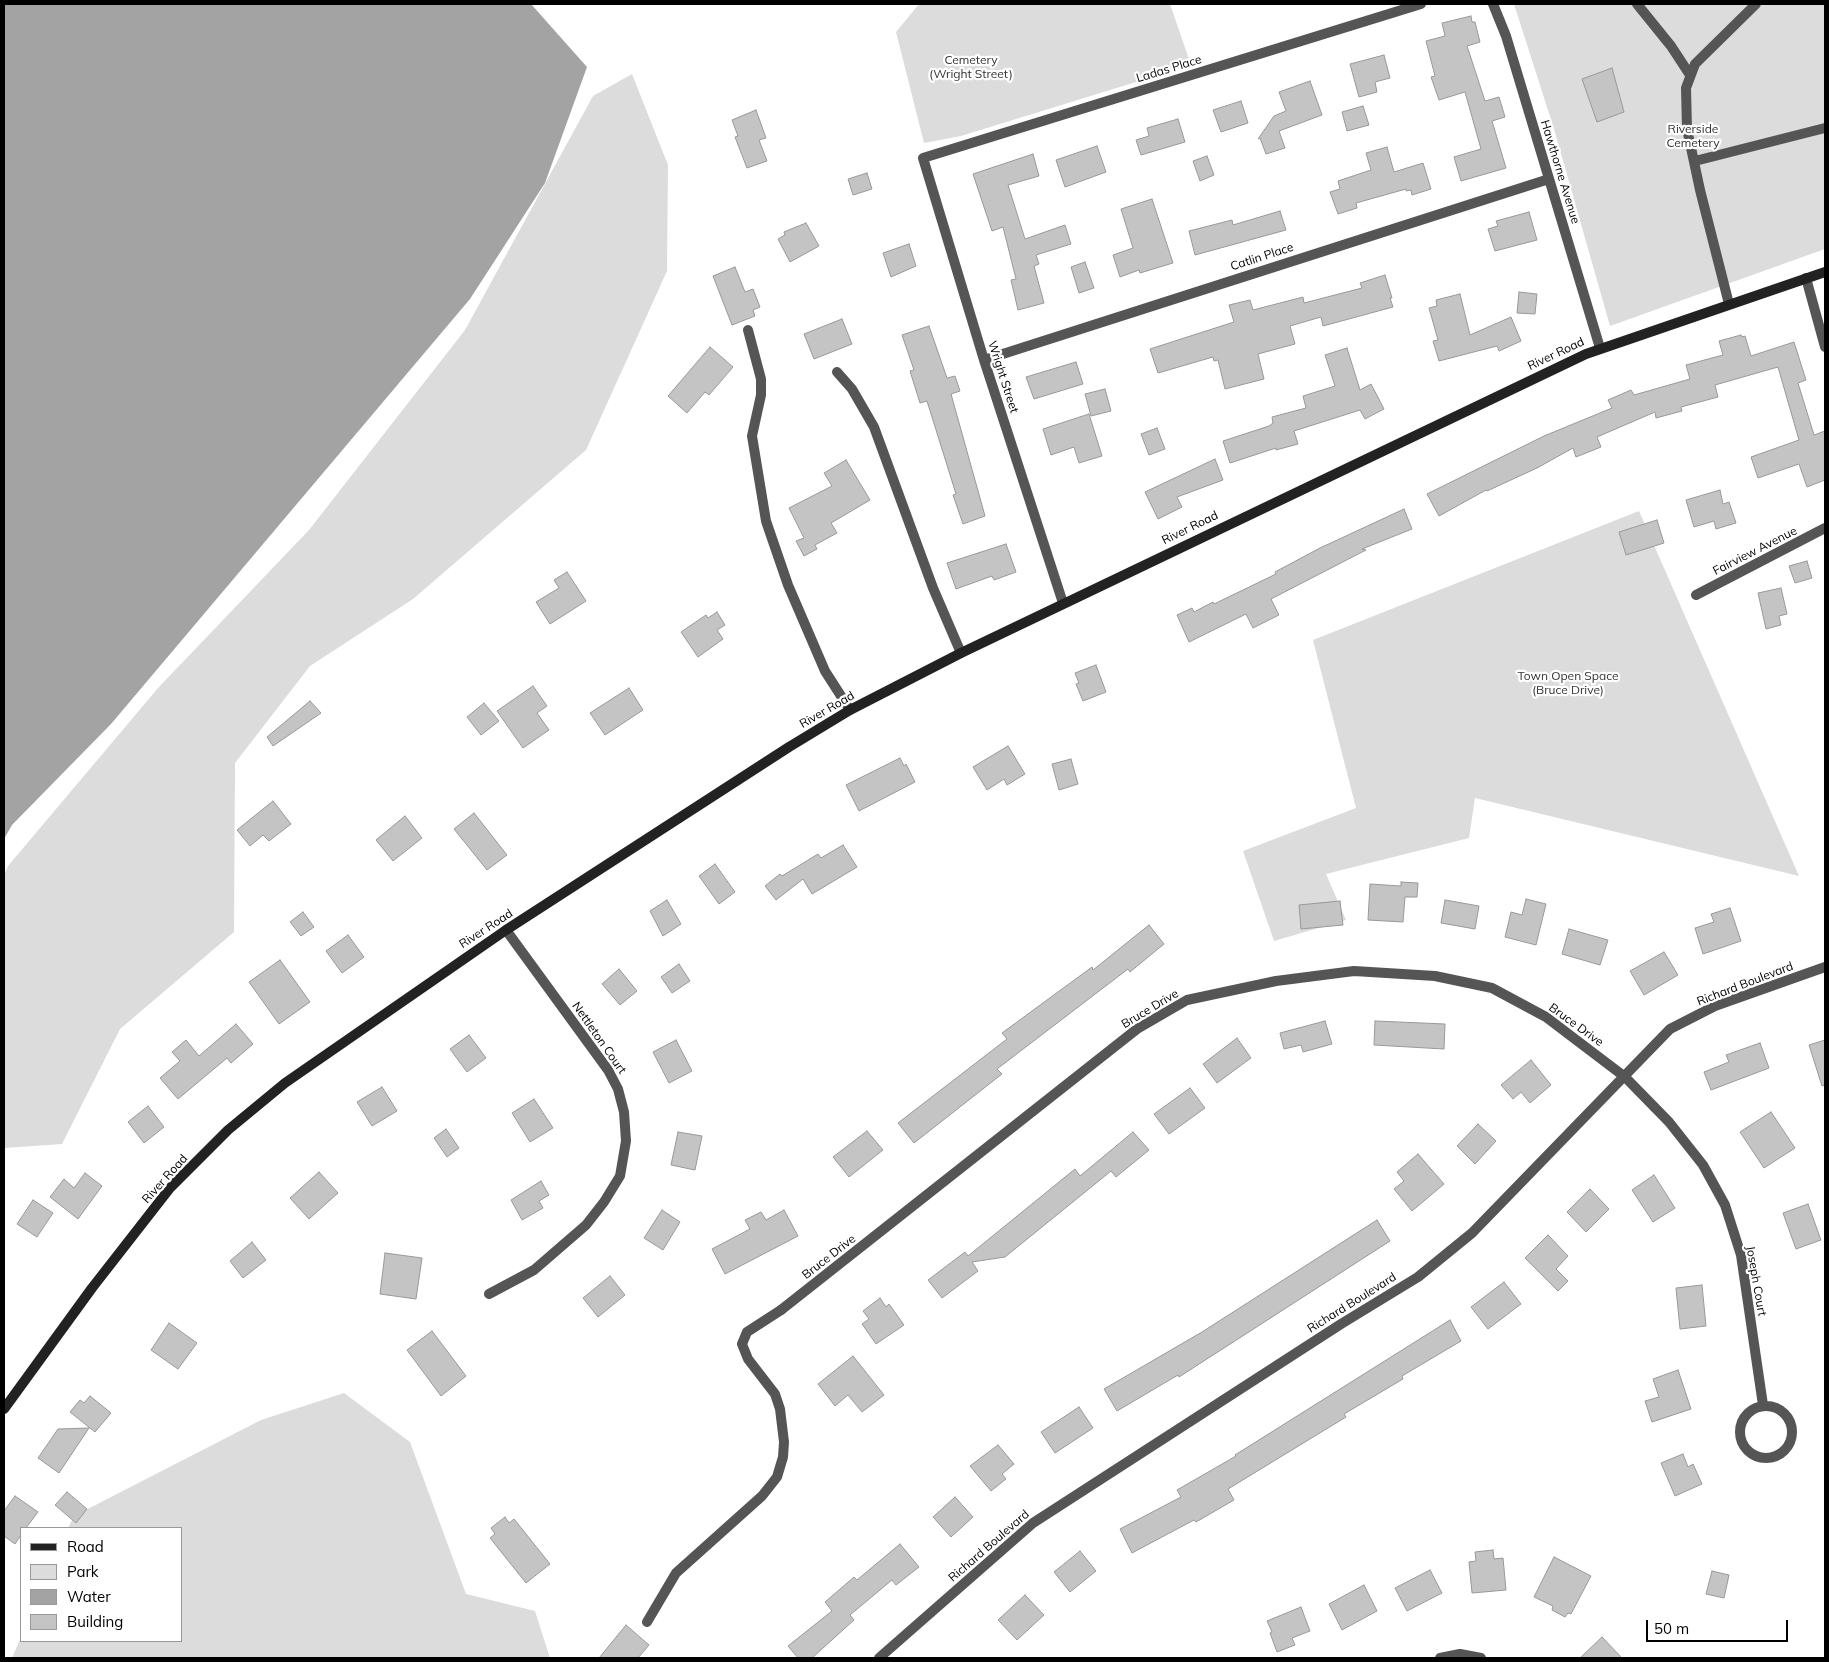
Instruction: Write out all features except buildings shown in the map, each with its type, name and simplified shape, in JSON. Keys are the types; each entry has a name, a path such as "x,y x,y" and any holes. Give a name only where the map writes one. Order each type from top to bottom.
{"main road":[{"name":"River Road","path":"4,1409 92,1288 170,1188 228,1130 285,1083 506,930 741,777 850,710 961,653 1600,348 1825,272"}],"street":[{"name":"Ladas Place","path":"923,158 1421,4"},
{"name":"Hawthorne Avenue","path":"1493,4 1506,36 1600,348"},
{"path":"1637,4 1654,23 1690,75"},
{"path":"1729,304 1702,198 1686,109 1690,75 1704,54 1756,4"},
{"path":"1695,161 1825,128"},
{"name":"Wright Street","path":"923,158 984,360 1063,603"},
{"name":"Catlin Place","path":"984,360 1549,179"},
{"path":"1806,278 1825,347"},
{"path":"748,330 761,379 761,395 752,436 766,521 788,585 825,671 850,710"},
{"path":"837,372 852,389 874,427 933,588 961,653"},
{"name":"Fairview Avenue","path":"1696,595 1825,528"},
{"name":"Nettleton Court","path":"489,1294 534,1270 586,1225 604,1202 620,1176 626,1141 624,1112 618,1089 608,1070 506,930"},
{"name":"Richard Boulevard","path":"879,1658 1033,1523 1340,1324 1418,1277 1472,1233 1625,1078 1670,1029 1715,1006 1825,967"},
{"name":"Bruce Drive","path":"647,1622 676,1574 762,1496 777,1477 783,1457 784,1442 780,1409 775,1394 748,1359 742,1344 747,1332 781,1310 1137,1029 1187,1000 1276,981 1354,971 1434,976 1492,988 1538,1013 1625,1078"},
{"name":"Joseph Court","path":"1625,1078 1669,1122 1703,1165 1725,1205 1741,1255 1763,1405"},
{"path":"1763,1405 1773,1406 1782,1411 1792,1427 1792,1438 1788,1446 1780,1453 1771,1457 1761,1457 1752,1454 1744,1447 1740,1438 1743,1418 1749,1411 1763,1405"},
{"path":"1440,1658 1460,1654 1481,1658"}],"green space":[{"name":"Cemetery (Wright Street)","path":"919,4 1170,4 1191,65 961,136 924,143 896,32"},
{"name":"Riverside Cemetery","path":"1514,4 1825,4 1825,249 1610,326 1554,129"},
{"path":"632,74 668,165 667,271 586,450 413,599 310,666 235,763 234,932 120,1029 62,1144 4,1148 4,875 8,866 158,688 309,530 465,330 593,96"},
{"name":"Town Open Space (Bruce Drive)","path":"1639,511 1799,876 1475,798 1469,838 1326,874 1346,920 1274,941 1243,851 1356,808 1313,640"},
{"path":"344,1393 410,1442 466,1594 535,1611 550,1658 12,1658 20,1639 20,1642 182,1642 182,1527 68,1527 74,1516 261,1420"}],"water":[{"path":"4,4 531,4 587,67 545,183 470,299 111,724 12,825 4,839"}]}
